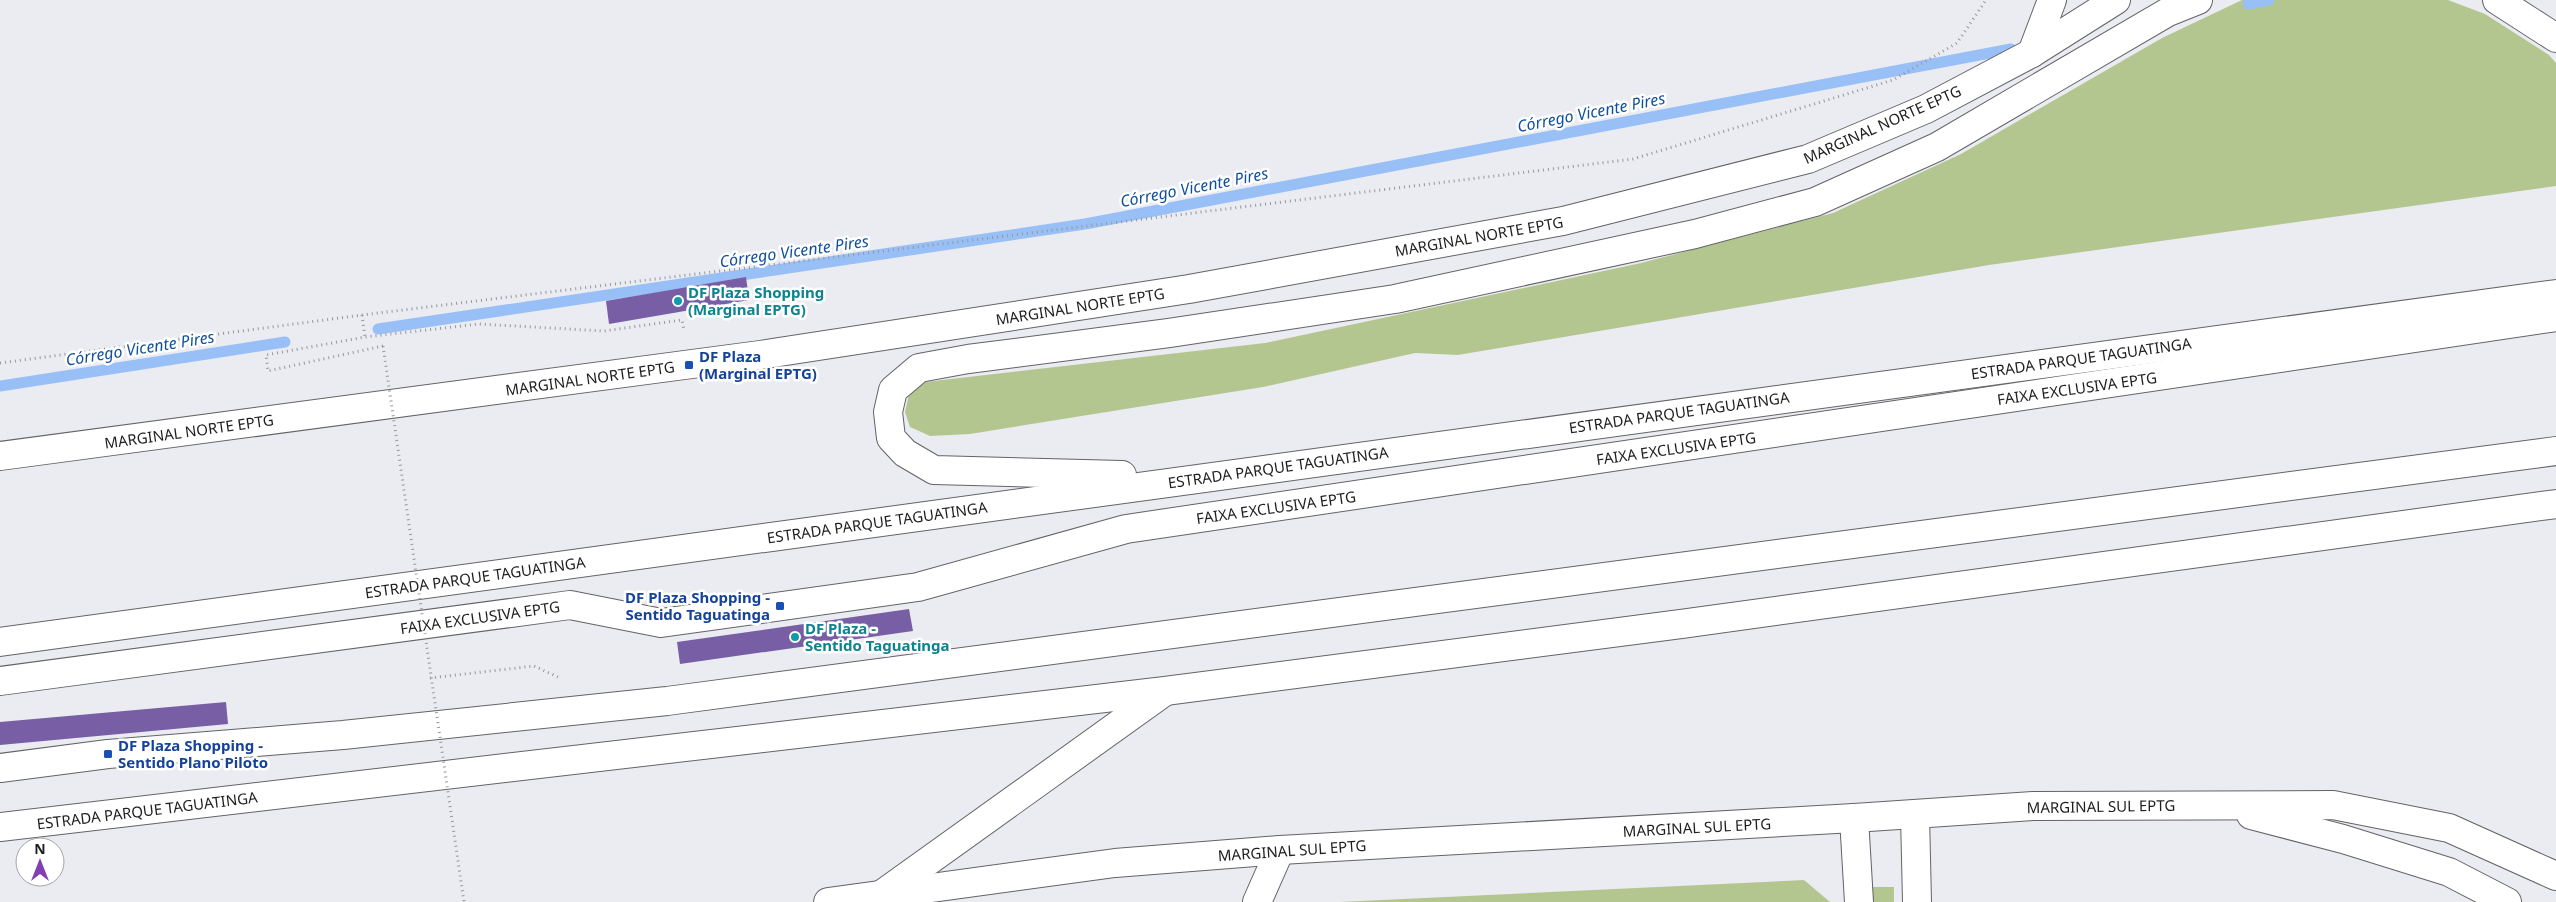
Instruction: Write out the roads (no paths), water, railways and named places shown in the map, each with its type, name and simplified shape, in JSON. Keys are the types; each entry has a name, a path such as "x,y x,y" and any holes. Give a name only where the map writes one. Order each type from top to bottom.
{"main road":[{"path":"2032,53 2052,0"},
{"name":"MARGINAL NORTE EPTG","path":"0,456 689,364 1189,289 1563,221 1808,159 1926,109 2032,53 2116,0"},
{"path":"1204,477 934,470 905,453 891,438 888,412 893,390 919,368 968,359 1274,318 1395,299 1695,234 1815,202 1937,147 2168,12 2198,0"},
{"path":"2497,0 2556,38"},
{"name":"ESTRADA PARQUE TAGUATINGA","path":"0,642 2556,294"},
{"name":"FAIXA EXCLUSIVA EPTG","path":"0,681 570,605 662,623 918,587 1126,529 2556,317"},
{"path":"0,768 108,754 343,735 666,701 2556,451"},
{"name":"ESTRADA PARQUE TAGUATINGA","path":"0,827 1165,691 1701,621 2556,504"},
{"path":"881,895 1165,691"},
{"name":"MARGINAL SUL EPTG","path":"828,902 1115,863 1280,850 1854,818 2033,806 2333,805 2449,828 2556,876"},
{"path":"2213,806 2343,839 2449,872 2507,902"},
{"path":"1914,814 1917,902"},
{"path":"1854,818 1859,902"},
{"path":"1257,902 1280,850"}],"waterway":[{"name":"Córrego Vicente Pires","path":"2248,4 2269,0"},
{"name":"Córrego Vicente Pires","path":"378,329 1085,224 2011,49"},
{"name":"Córrego Vicente Pires","path":"0,386 285,342"}],"place":[{"name":"DF Plaza Shopping (Marginal EPTG)","path":"678,301"},
{"name":"DF Plaza (Marginal EPTG)","path":"689,365"},
{"name":"DF Plaza Shopping - Sentido Taguatinga","path":"780,606"},
{"name":"DF Plaza - Sentido Taguatinga","path":"795,637"},
{"name":"DF Plaza Shopping - Sentido Plano Piloto","path":"108,754"}]}
